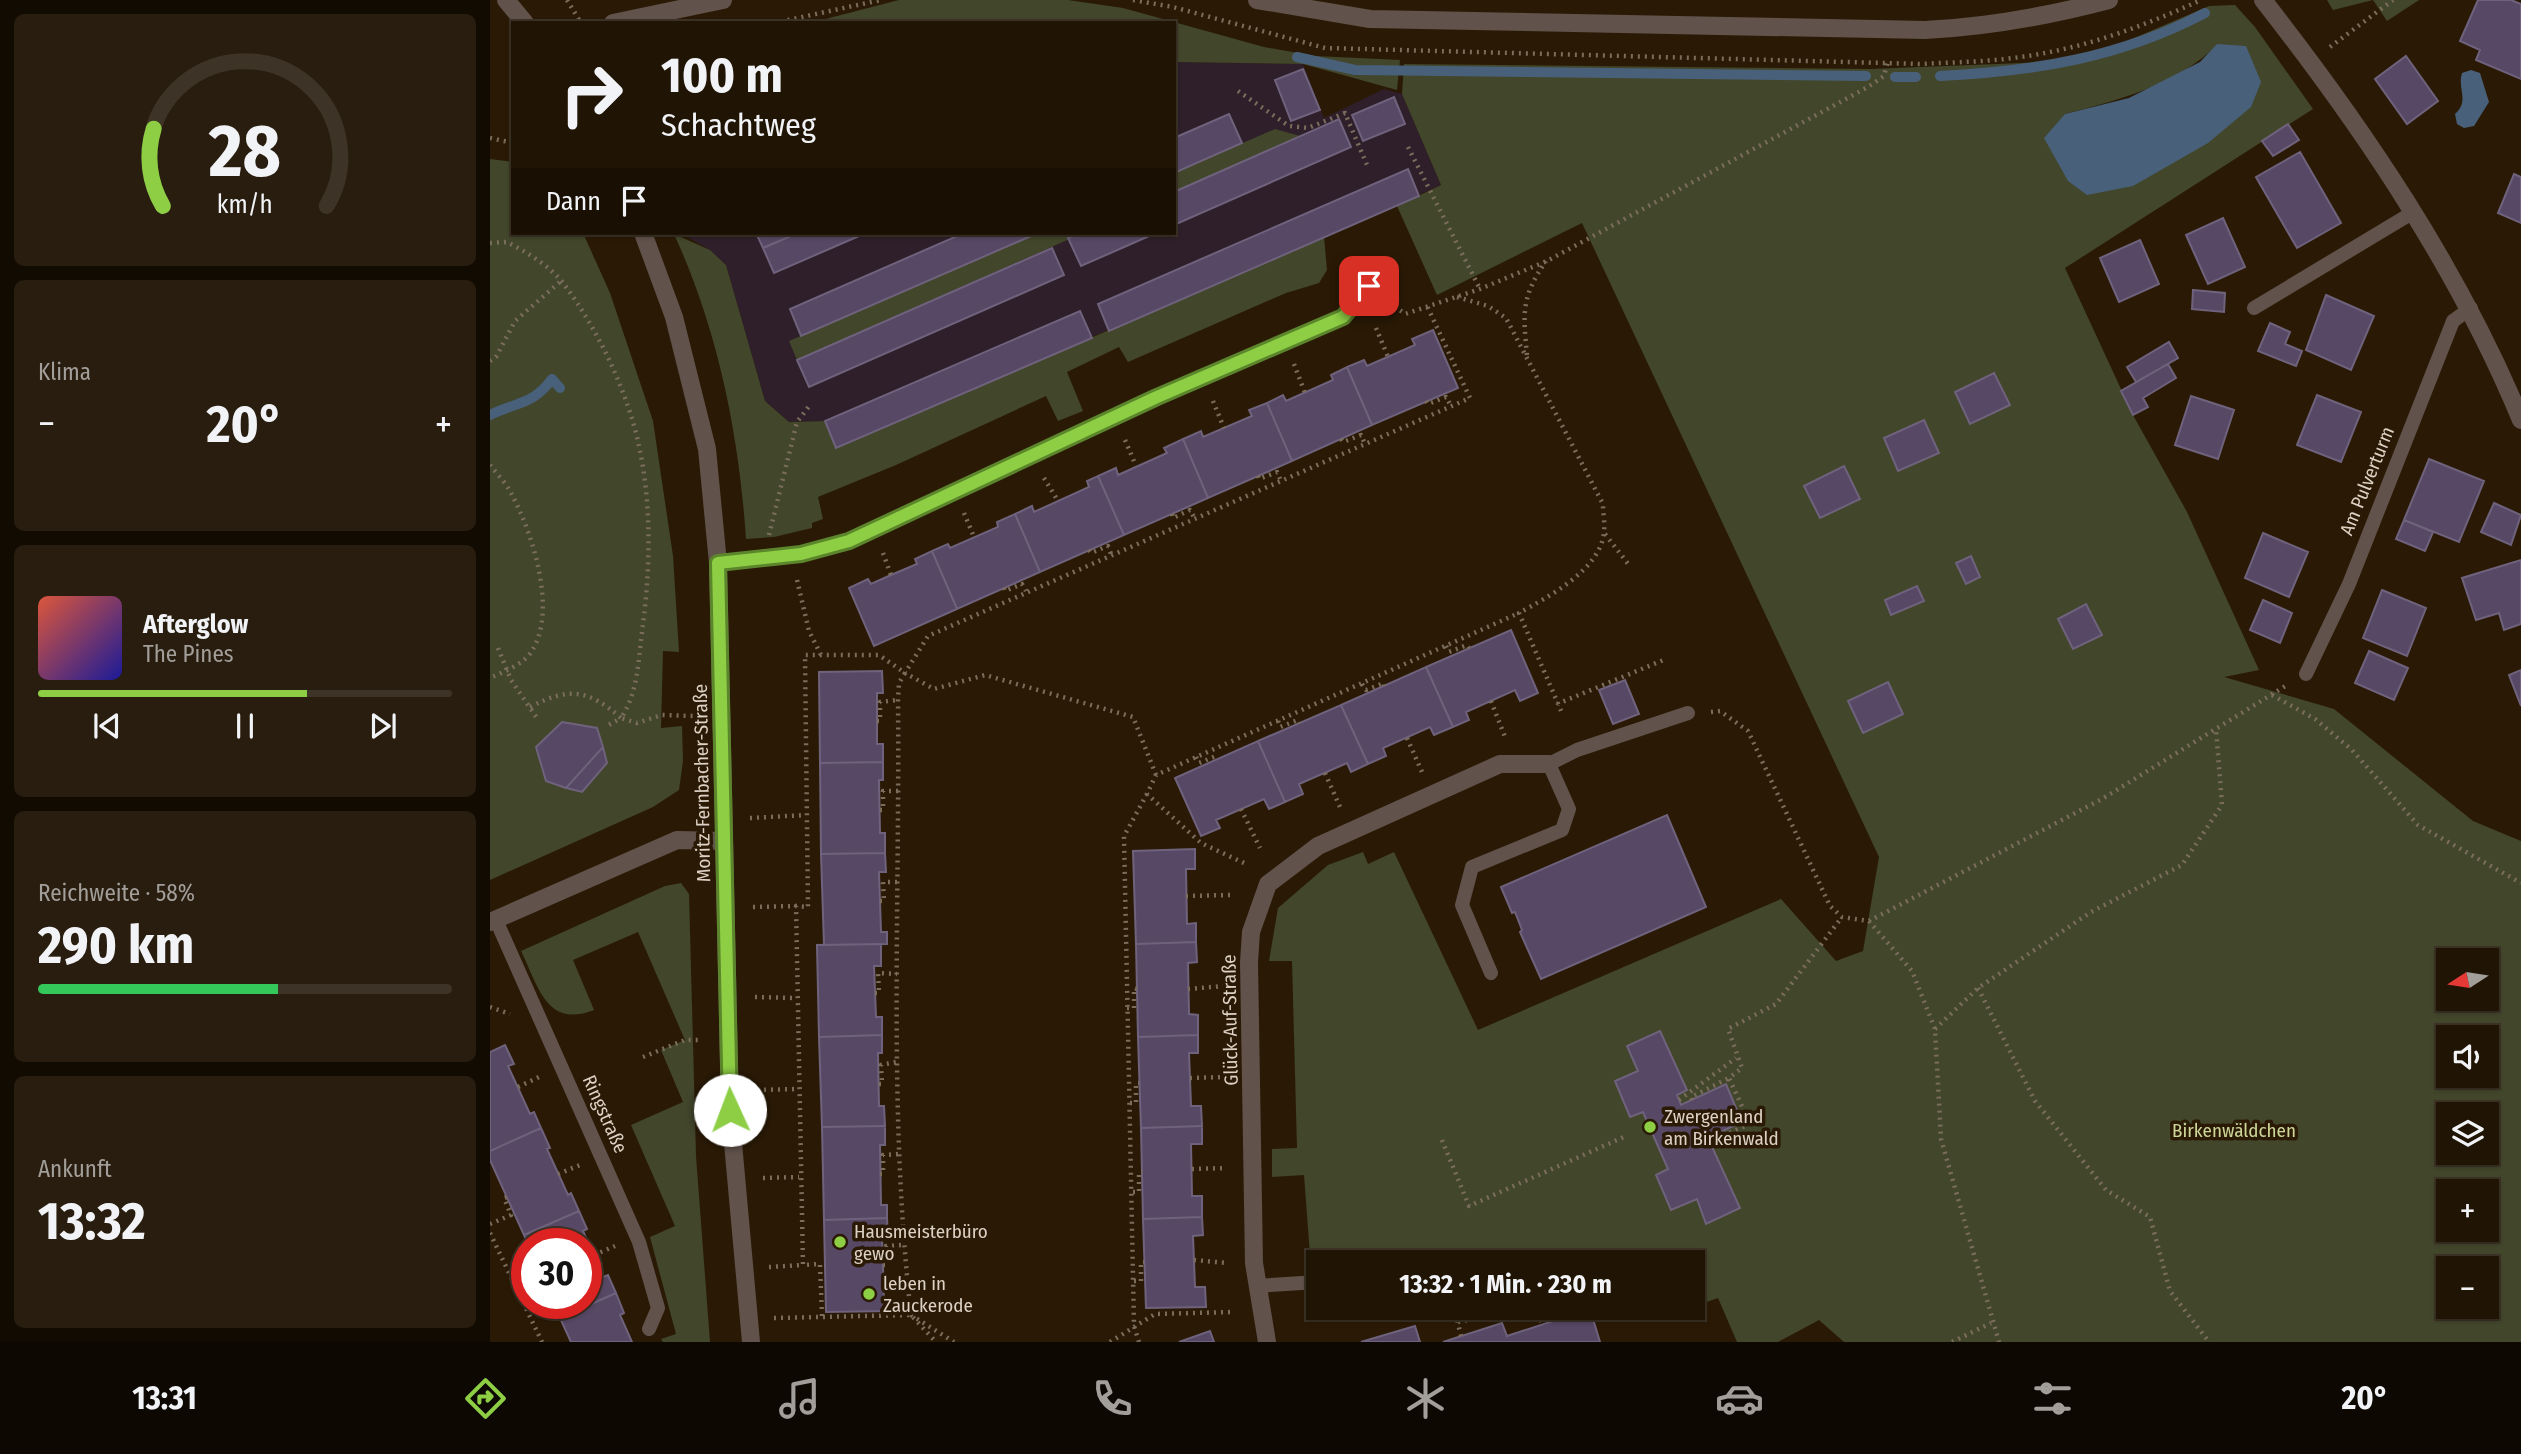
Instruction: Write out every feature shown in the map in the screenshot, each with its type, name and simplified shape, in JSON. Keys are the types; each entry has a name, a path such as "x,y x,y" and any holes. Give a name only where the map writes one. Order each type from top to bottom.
{"street":[{"path":"506,0 523,21"},
{"path":"623,21 723,0"},
{"path":"1257,0 1370,19 1925,30 1986,27 2052,15 2109,0"},
{"path":"2263,0 2360,134 2471,308 2521,420"},
{"name":"Moritz-Fernbacher-Straße","path":"644,235 674,317 704,433 718,563 730,1110 751,1342"},
{"name":"Glück-Auf-Straße","path":"1267,1342 1256,1286 1249,962 1251,932 1268,884 1318,846 1500,764 1549,764"},
{"name":"Ringstraße","path":"493,921 677,840 723,841"}],"lane":[{"path":"2254,309 2412,213"},
{"path":"718,563 766,560 849,541 1157,397 1343,317 1369,286"},
{"name":"Am Pulverturm","path":"2306,674 2349,584 2453,321 2471,308"},
{"path":"1491,973 1462,905 1472,867 1562,830 1569,808 1549,764 1577,750 1688,713"},
{"name":"Ringstraße","path":"493,921 639,1242 658,1308 649,1329"},
{"path":"1256,1286 1306,1283"}],"path":[{"path":"567,0 580,21"},
{"path":"783,21 881,0"},
{"path":"2324,52 2393,0"},
{"path":"1405,314 1480,289 1547,261 1868,87 1884,76 1888,61"},
{"path":"1238,91 1289,126 1308,128 1345,113 1367,165"},
{"path":"490,138 511,143"},
{"path":"1408,147 1480,289"},
{"path":"490,243 507,242 561,281 617,380 640,451 648,530 646,607 634,698 621,718 607,726"},
{"path":"1527,360 1524,317 1530,285 1547,261"},
{"path":"490,361 515,321 561,281"},
{"path":"1139,1342 1133,1326 1135,1282 1124,836 1156,775 1519,613 1565,587 1591,561 1605,534 1603,504 1506,318 1488,306 1456,297"},
{"path":"936,1342 911,1315 903,1245 895,1062 899,882 899,682 928,636 1470,398 1427,306"},
{"path":"1376,328 1388,356"},
{"path":"1294,364 1305,393"},
{"path":"1426,401 1428,404 1446,397 1451,406"},
{"path":"1213,401 1224,428"},
{"path":"766,560 768,537 797,422 810,405"},
{"path":"1341,439 1343,442 1360,435 1365,444"},
{"path":"1125,440 1136,466"},
{"path":"490,464 512,493 527,528 542,602 541,630 531,654 507,671 490,678"},
{"path":"1258,476 1259,479 1277,472 1282,481"},
{"path":"1043,478 1058,501"},
{"path":"1172,514 1173,517 1190,510 1195,519"},
{"path":"964,512 975,537"},
{"path":"1605,534 1629,565"},
{"path":"1089,550 1091,553 1108,546 1111,554"},
{"path":"880,547 891,576"},
{"path":"797,580 809,631 821,655"},
{"path":"1003,588 1005,591 1022,584 1026,592"},
{"path":"1519,613 1562,713"},
{"path":"1446,646 1449,652 1467,645 1469,648"},
{"path":"498,648 507,671 537,718"},
{"path":"752,907 808,906 805,655 879,655 934,689 985,675 1133,717 1156,775"},
{"path":"1557,704 1666,659"},
{"path":"1688,713 1720,711 1748,731 1830,906 1842,918 1869,921 2102,799 2306,674"},
{"path":"1362,684 1366,690 1384,683 1384,686"},
{"path":"530,707 547,699 572,693 600,699 621,718 637,723 662,715 697,716"},
{"path":"2271,695 2315,719 2352,750 2418,825 2521,883"},
{"path":"877,721 880,721 880,702 898,700"},
{"path":"1491,701 1505,737"},
{"path":"1278,721 1280,727 1298,720 1299,723"},
{"path":"1935,1029 1978,988 2091,912 2182,864 2221,805 2216,729"},
{"path":"1407,738 1423,774"},
{"path":"1196,757 1199,763 1216,756 1217,758"},
{"path":"1325,773 1341,809"},
{"path":"880,810 883,810 883,791 899,791"},
{"path":"1147,794 1201,843 1244,863"},
{"path":"1241,809 1260,848"},
{"path":"749,818 806,815"},
{"path":"880,901 884,901 883,882 899,882"},
{"path":"1186,896 1230,895"},
{"path":"796,906 799,1177 803,1265"},
{"path":"1692,1100 1691,1097 1729,1078 1742,1068 1728,1029 1776,1004 1842,918"},
{"path":"1869,921 1912,971 1935,1029 1941,1139 1991,1323 1999,1342"},
{"path":"875,993 879,993 878,973 897,974"},
{"path":"1188,989 1224,986"},
{"path":"1128,1008 1133,1008 1134,988 1137,989"},
{"path":"1978,988 2035,1101 2106,1190 2150,1217 2170,1291 2209,1342"},
{"path":"755,997 797,998"},
{"path":"643,1057 685,1040 706,1040"},
{"path":"1679,1100 1737,1058"},
{"path":"879,1084 882,1084 881,1065 895,1062"},
{"path":"518,1087 548,1073"},
{"path":"1190,1078 1227,1077"},
{"path":"1710,1141 1750,1124 1729,1078"},
{"path":"1130,1103 1136,1102 1136,1083 1139,1083"},
{"path":"757,1090 798,1089"},
{"path":"1442,1140 1469,1206 1626,1136"},
{"path":"880,1174 883,1174 883,1155 900,1154"},
{"path":"558,1174 587,1161"},
{"path":"1192,1169 1228,1168"},
{"path":"1133,1192 1139,1192 1139,1172 1142,1172"},
{"path":"759,1178 799,1177"},
{"path":"490,1224 511,1215 504,1198 507,1197"},
{"path":"490,1233 511,1277"},
{"path":"602,1251 623,1242"},
{"path":"883,1265 886,1265 886,1246 903,1245"},
{"path":"1194,1260 1227,1263"},
{"path":"1135,1282 1140,1281 1141,1262 1144,1262"},
{"path":"765,1267 820,1264 822,1317"},
{"path":"1110,1342 1155,1314 1233,1312"},
{"path":"770,1318 911,1315 954,1342"},
{"path":"531,1319 542,1342"},
{"path":"1461,1336 1458,1322 1468,1320"},
{"path":"1540,1320 1542,1324"},
{"path":"1952,1342 1991,1323"}],"shaded area":[{"path":"1176,62 1303,64 1324,118 1384,89 1402,94 1441,185 836,448 825,421 789,422 765,401 726,265 710,250 684,235 1176,235"}],"green space":[{"path":"899,0 1068,0 1123,8 1170,21 818,21"},
{"path":"2327,0 2373,0 2333,10"},
{"path":"2373,0 2419,0 2387,21"},
{"name":"Birkenwäldchen","path":"2235,5 2255,27 2313,109 2065,268 2133,415 2187,512 2259,670 2224,677 2334,709 2473,821 2521,841 2521,1342 1844,1342 1819,1320 1778,1342 1737,1342 1718,1298 1705,1302 1705,1250 1310,1250 1304,1175 1272,1177 1272,1149 1297,1148 1292,961 1269,961 1278,908 1328,865 1363,852 1368,864 1394,852 1478,1030 1781,899 1836,961 1863,951 1879,857 1582,223 1437,295 1397,206 1441,185 1402,94 1404,64 1870,69 2048,62 2118,45 2209,6","holes":["2218,44 2087,195 2065,114 2106,103 2166,80 2202,58"]},
{"path":"1176,23 1264,47 1315,56 1400,60 1397,90 1303,64 1176,62"},
{"path":"1275,129 1300,136 1176,191 1176,172"},
{"path":"490,159 511,162 511,235 584,235 610,293 653,421 673,556 679,652 663,651 661,728 682,726 683,761 679,790 653,807 490,880"},
{"path":"674,235 710,250 726,265 765,401 789,422 825,421 836,448 1324,237 1327,270 1319,283 1286,293 1128,362 1119,347 1067,372 1083,411 1058,421 1046,396 896,465 818,497 823,519 812,523 812,528 774,537 746,539 738,461 724,383 703,307"},
{"path":"1033,235 1078,235 797,360 789,341"},
{"path":"681,883 689,894 696,1156 710,1342 663,1342 661,1339 676,1334 650,1237 675,1226 631,1125 683,1102 661,1050 685,1040 638,932 573,960 594,1010 578,1014 565,1014 554,1009 539,990 521,951 665,886"}],"water":[{"path":"2217,44 2246,46 2261,82 2251,107 2208,143 2133,186 2087,195 2068,181 2044,138 2065,114 2129,98 2200,62"},
{"path":"2471,70 2480,73 2489,102 2474,126 2464,128 2457,124 2455,114 2462,104 2462,73"}],"building":[{"path":"2478,0 2511,0 2521,4 2521,79 2476,60 2480,50 2460,41"},
{"path":"2406,56 2438,101 2407,124 2375,79"},
{"path":"1303,69 1320,110 1291,121 1275,80"},
{"path":"1394,97 1405,124 1363,141 1352,115"},
{"path":"1229,114 1242,143 1176,172 1176,137"},
{"path":"1339,119 1351,147 1176,224 1176,191"},
{"path":"2288,124 2299,140 2273,156 2262,141"},
{"path":"2300,152 2341,223 2297,248 2256,177"},
{"path":"1408,169 1419,196 1109,331 1098,304"},
{"path":"2514,174 2521,177 2521,223 2498,213"},
{"path":"2223,218 2245,267 2208,284 2186,235"},
{"path":"757,235 793,235 763,248"},
{"path":"793,235 861,235 774,273 763,248"},
{"path":"959,235 1033,235 801,336 790,309"},
{"path":"1075,235 1151,235 1081,266 1068,238"},
{"path":"2140,240 2159,284 2119,302 2100,258"},
{"path":"1052,248 1064,275 809,387 797,360"},
{"path":"2193,290 2225,293 2224,312 2192,309"},
{"path":"2326,295 2374,316 2351,370 2306,350"},
{"path":"1080,311 1092,338 836,448 825,421"},
{"path":"2270,323 2290,332 2285,344 2302,351 2296,366 2258,351"},
{"path":"1433,330 1458,388 1372,425 1347,367 1364,360 1367,366 1415,345 1412,339"},
{"path":"2169,342 2178,358 2136,382 2127,367"},
{"path":"2168,364 2176,378 2143,398 2148,407 2133,415 2121,391"},
{"path":"1347,367 1372,425 1292,461 1267,403 1283,395 1286,401 1333,380 1331,375"},
{"path":"1994,373 2010,405 1970,424 1955,392"},
{"path":"2317,395 2361,412 2341,462 2297,445"},
{"path":"2191,396 2234,410 2218,459 2175,445"},
{"path":"1267,403 1292,461 1208,498 1183,439 1201,431 1203,437 1252,416 1249,410"},
{"path":"1924,420 1939,453 1898,471 1884,438"},
{"path":"1183,439 1208,498 1124,535 1098,476 1116,468 1118,475 1167,453 1164,448"},
{"path":"2429,459 2484,481 2459,542 2404,520"},
{"path":"1844,466 1860,499 1820,518 1804,486"},
{"path":"1098,476 1124,535 1040,572 1015,514 1032,506 1034,512 1089,487 1087,481"},
{"path":"2494,503 2521,515 2511,545 2481,532"},
{"path":"1015,514 1040,572 957,609 932,551 948,544 950,548 998,527 997,522"},
{"path":"2404,520 2433,532 2425,551 2396,539"},
{"path":"2263,533 2308,552 2289,597 2245,578"},
{"path":"932,551 957,609 874,646 849,588 868,579 871,584 917,564 915,559"},
{"path":"1971,556 1980,577 1966,584 1956,563"},
{"path":"2521,560 2521,624 2504,630 2499,613 2476,620 2462,578"},
{"path":"1917,586 1924,601 1891,615 1885,600"},
{"path":"2382,590 2426,608 2407,656 2363,638"},
{"path":"2263,600 2292,613 2280,643 2250,630"},
{"path":"2086,604 2102,635 2073,649 2058,619"},
{"path":"1511,630 1538,693 1520,701 1515,690 1466,712 1469,720 1453,727 1426,667"},
{"path":"2369,651 2408,668 2394,700 2355,683"},
{"path":"1426,667 1453,727 1434,735 1430,727 1383,748 1386,756 1368,764 1341,705"},
{"path":"2521,670 2521,706 2509,675"},
{"path":"882,671 883,693 877,693 877,744 883,744 883,762 820,763 819,672"},
{"path":"1625,680 1639,714 1613,724 1599,690"},
{"path":"1888,682 1903,714 1863,733 1848,701"},
{"path":"1341,705 1368,764 1351,772 1347,763 1299,784 1303,794 1285,802 1258,741"},
{"path":"562,722 597,728 603,747 566,788 546,781 536,747"},
{"path":"1258,741 1285,802 1269,809 1264,799 1216,820 1220,828 1201,836 1175,778"},
{"path":"603,747 607,763 582,792 566,788"},
{"path":"883,762 883,780 879,780 880,833 885,833 885,853 821,854 820,763"},
{"path":"1667,815 1706,907 1541,979 1520,932 1522,930 1515,912 1512,913 1501,887"},
{"path":"1195,849 1195,869 1186,869 1187,924 1196,923 1196,942 1136,944 1133,851"},
{"path":"885,853 886,872 879,872 881,932 887,932 887,944 824,945 821,854"},
{"path":"1196,942 1197,962 1188,963 1189,1014 1198,1015 1198,1035 1138,1037 1136,944"},
{"path":"881,944 881,966 874,966 876,1017 882,1017 882,1035 819,1037 817,945"},
{"path":"1660,1031 1687,1090 1677,1095 1681,1105 1726,1084 1742,1122 1708,1138 1740,1208 1706,1224 1697,1199 1671,1210 1656,1175 1668,1169 1643,1112 1630,1117 1615,1081 1638,1071 1627,1046"},
{"path":"882,1035 882,1053 878,1053 879,1106 884,1106 885,1126 822,1127 819,1037"},
{"path":"1198,1035 1198,1053 1189,1053 1191,1106 1201,1106 1202,1126 1141,1128 1138,1037"},
{"path":"505,1045 514,1064 508,1066 530,1114 534,1112 541,1128 490,1151 490,1052"},
{"path":"885,1126 885,1145 880,1145 881,1205 887,1205 887,1218 824,1220 822,1127"},
{"path":"1202,1126 1202,1144 1191,1144 1192,1196 1202,1196 1202,1217 1143,1219 1141,1128"},
{"path":"541,1128 550,1148 547,1149 568,1195 571,1193 579,1211 540,1228 521,1228 490,1160 490,1151"},
{"path":"579,1211 587,1228 540,1228"},
{"path":"1202,1217 1203,1235 1193,1236 1195,1287 1205,1287 1206,1307 1146,1308 1143,1219"},
{"path":"887,1218 888,1237 882,1238 884,1298 889,1297 889,1311 826,1312 824,1220"},
{"path":"602,1275 603,1277 608,1275 616,1293 602,1299"},
{"path":"616,1293 624,1313 620,1315 632,1342 571,1342 560,1319 602,1319 602,1299"},
{"path":"1556,1320 1593,1320 1600,1342 1443,1342 1502,1323 1507,1336"},
{"path":"1415,1326 1420,1342 1361,1342 1371,1339"},
{"path":"1210,1331 1214,1342 1179,1342"}],"waterway":[{"path":"1940,76 2010,70 2076,60 2141,41 2205,13"},
{"path":"1297,57 1355,70 1866,76"},
{"path":"1895,77 1916,77"},
{"path":"490,415 538,394 552,379 560,388"}],"place":[{"name":"Zwergenland am Birkenwald","path":"1650,1127"},
{"name":"Hausmeisterbüro gewo","path":"840,1242"},
{"name":"leben in Zauckerode","path":"869,1294"}],"route":[{"path":"730,1110 718,563 766,560 849,541 1157,397 1343,317 1369,286"}]}
